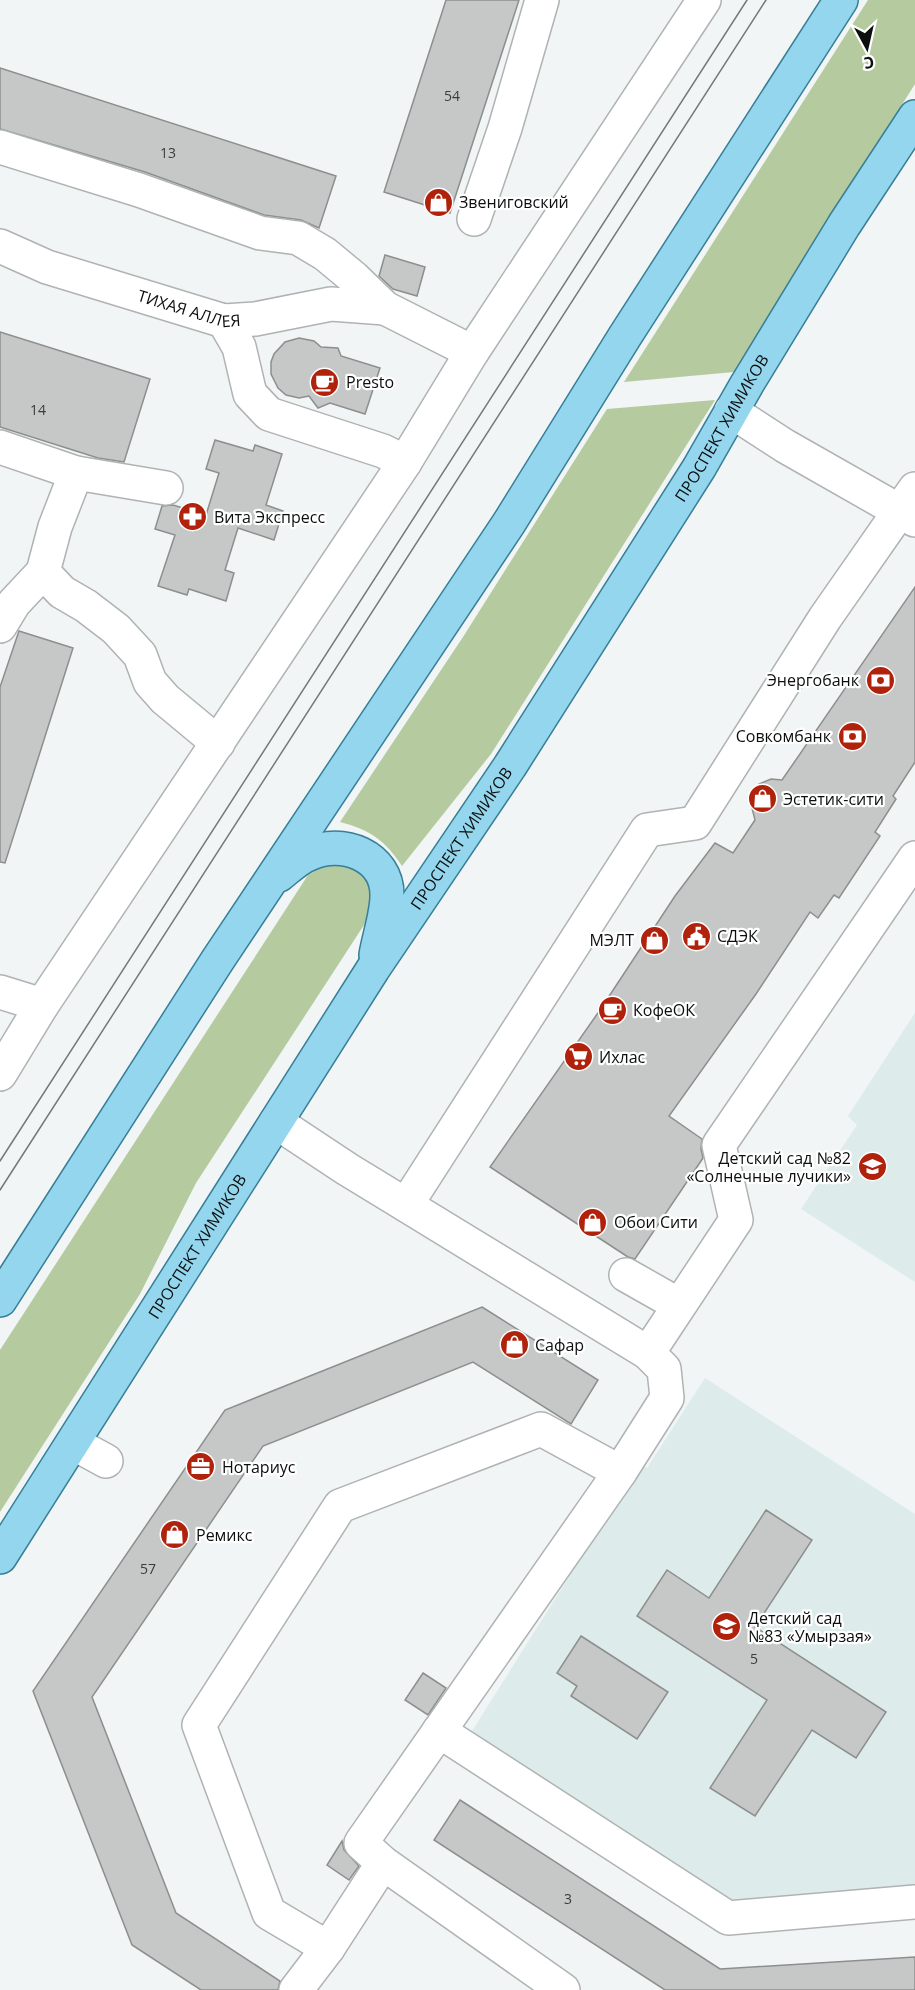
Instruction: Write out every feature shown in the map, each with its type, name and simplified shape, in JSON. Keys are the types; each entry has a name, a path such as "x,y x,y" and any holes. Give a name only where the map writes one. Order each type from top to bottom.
{"main road":[{"path":"0,1300 268,882 509,523 625,336 842,0"},
{"name":"ПРОСПЕКТ ХИМИКОВ","path":"0,1557 373,969 510,766 699,468 844,225 915,117"},
{"path":"268,882 309,854 327,849 354,850 372,860 382,874 387,895 373,969"}],"lane":[{"path":"474,219 505,128 542,0"},
{"path":"0,1074 42,1005 405,462 472,352 704,0"},
{"path":"0,147 139,190 260,232 298,238 332,260 385,308 472,352"},
{"name":"ТИХАЯ АЛЛЕЯ","path":"0,246 47,267 224,321 255,319 331,304 385,308"},
{"path":"224,321 239,347 250,394 269,414 383,451 405,462"},
{"path":"406,1205 647,830 695,823 825,618 910,507 784,446 731,411"},
{"path":"0,447 76,473 166,488"},
{"path":"0,626 14,603 43,572 55,526 76,473"},
{"path":"43,572 62,592 86,606 116,629 140,655 150,682 165,699 218,743"},
{"path":"648,1353 736,1220 719,1145 915,858"},
{"path":"0,992 42,1005"},
{"path":"276,1122 347,1169 648,1353 664,1369 668,1398 620,1472 361,1843 383,1863 563,1990"},
{"path":"626,1275 679,1305"},
{"path":"328,1948 269,1913 199,1725 340,1506 541,1429 620,1472"},
{"path":"73,1443 106,1461"},
{"path":"439,1731 728,1918 915,1902"},
{"path":"296,1990 328,1948 383,1863"}],"shaded area":[{"name":"Детский сад №82 «Солнечные лучики»","path":"915,1013 915,1282 801,1209 857,1125 848,1116"},
{"name":"Детский сад №83 «Умырзая»","path":"705,1378 915,1514 915,1895 730,1911 467,1739 640,1464 647,1468"}],"green space":[{"path":"868,0 915,0 915,84 734,372 624,382"},
{"path":"715,400 491,754 402,866 376,837 340,822 463,637 607,409"},
{"path":"337,864 351,867 361,874 370,886 373,900 364,925 196,1183 140,1294 0,1512 0,1350 308,875 323,867"}],"building":[{"path":"446,0 519,0 450,213 384,192"},
{"path":"0,68 336,176 319,228 301,220 264,215 145,172 0,129"},
{"path":"385,255 425,267 417,296 393,289 379,276"},
{"path":"0,332 150,379 124,462 98,458 0,427"},
{"name":"Presto","path":"299,338 314,341 321,347 338,348 341,356 380,368 365,414 330,403 318,408 309,396 299,398 286,395 278,388 271,374 274,354 285,342"},
{"path":"215,440 253,451 255,445 282,454 266,505 283,511 274,540 238,528 225,570 234,573 226,601 189,589 187,595 158,586 175,535 155,529 162,506 173,505 206,515 219,473 206,469"},
{"path":"915,587 915,762 893,796 896,799 875,832 880,836 839,898 834,895 818,918 810,912 756,994 669,1116 702,1139 703,1158 635,1259 628,1257 490,1167 600,1010 675,896 715,843 733,853 755,820 751,804 755,789 759,784 771,779 782,780"},
{"path":"19,631 73,648 5,863 0,862 0,687"},
{"path":"482,1307 598,1380 571,1424 473,1362 263,1446 92,1697 176,1913 280,1981 278,1990 201,1990 132,1945 33,1691 225,1410"},
{"path":"766,1510 812,1540 755,1627 886,1712 856,1758 812,1730 755,1816 710,1788 767,1700 637,1616 667,1570 709,1598"},
{"path":"581,1636 668,1692 637,1739 571,1696 577,1686 557,1673"},
{"path":"423,1673 446,1688 428,1715 405,1700"},
{"path":"460,1800 720,1969 915,1957 915,1990 665,1990 434,1840"},
{"path":"342,1841 344,1850 359,1866 349,1880 327,1865"}],"tram line":[{"path":"0,1161 747,0"},
{"path":"0,1190 766,0"}],"place":[{"name":"Звениговский","path":"438,202"},
{"name":"Presto","path":"325,382"},
{"name":"Вита Экспресс","path":"193,517"},
{"name":"Энергобанк","path":"880,680"},
{"name":"Совкомбанк","path":"852,736"},
{"name":"Эстетик-сити","path":"762,799"},
{"name":"СДЭК","path":"696,936"},
{"name":"МЭЛТ","path":"655,940"},
{"name":"КофеОК","path":"612,1010"},
{"name":"Ихлас","path":"578,1057"},
{"name":"Детский сад №82 «Солнечные лучики»","path":"872,1167"},
{"name":"Обои Сити","path":"593,1222"},
{"name":"Сафар","path":"514,1345"},
{"name":"Нотариус","path":"201,1467"},
{"name":"Ремикс","path":"175,1535"},
{"name":"Детский сад №83 «Умырзая»","path":"727,1627"}]}
